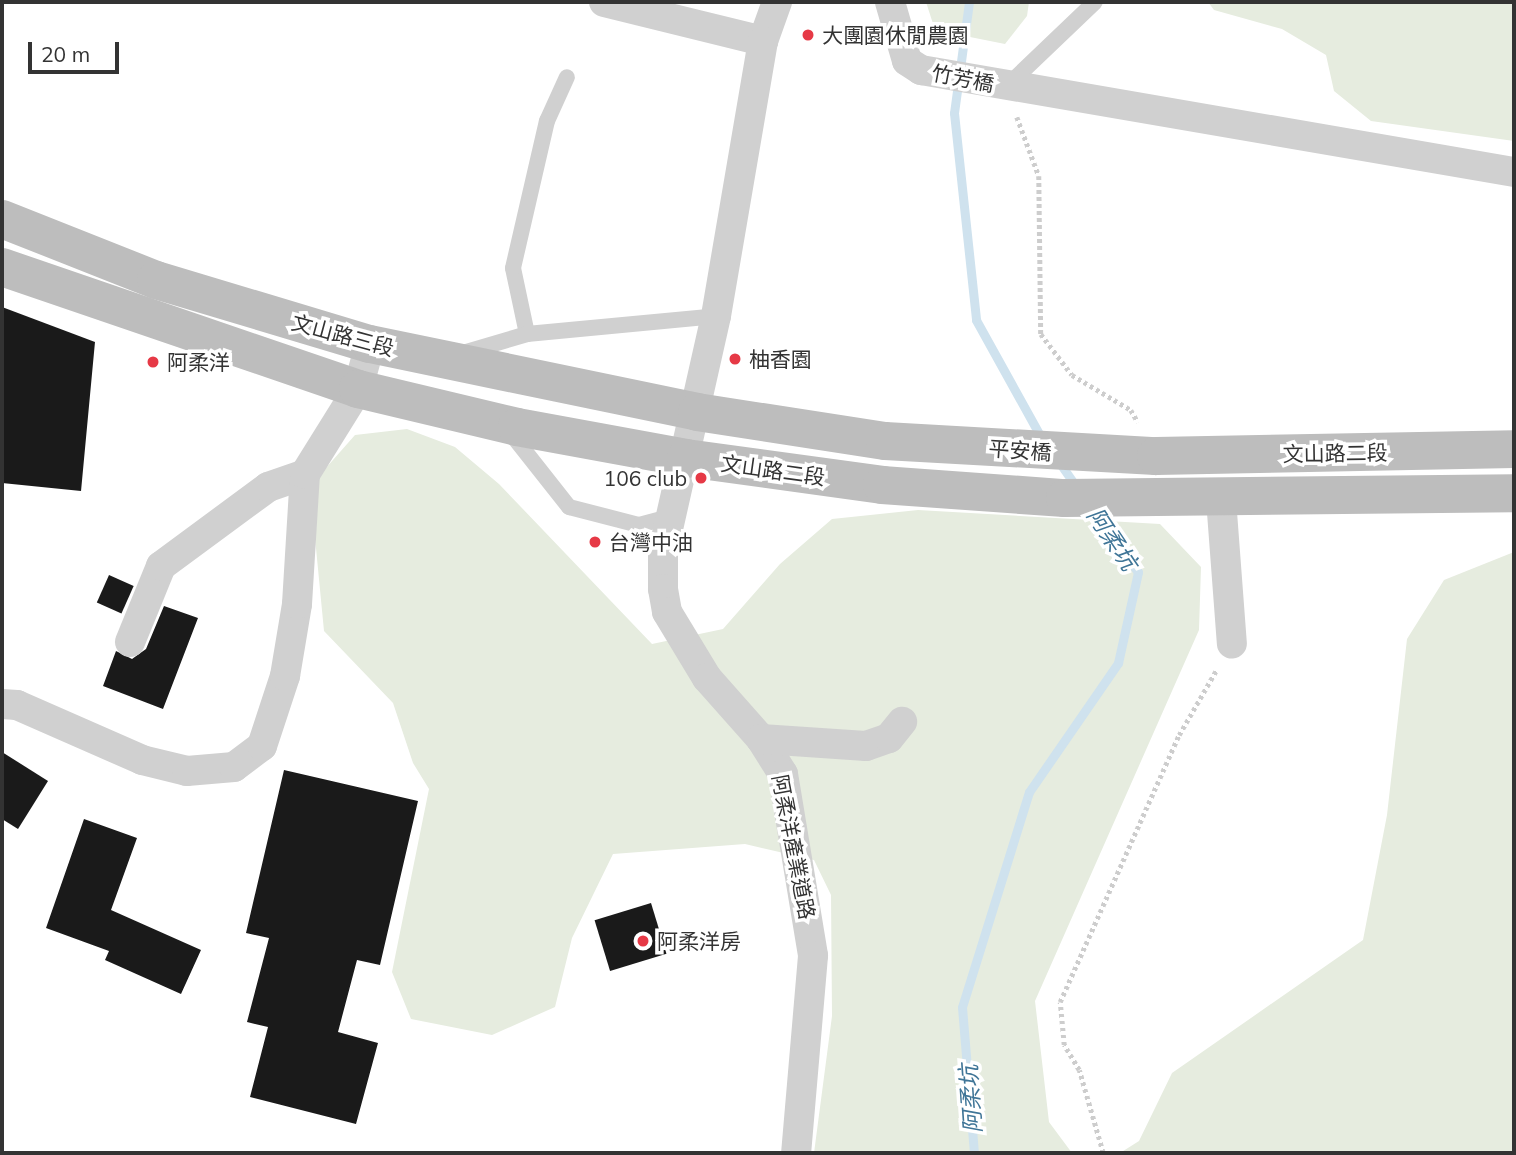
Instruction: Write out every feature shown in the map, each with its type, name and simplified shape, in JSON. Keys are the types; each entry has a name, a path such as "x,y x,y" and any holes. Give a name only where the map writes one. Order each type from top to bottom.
{"main road":[{"name":"文山路三段","path":"2,219 156,280 370,344 697,412"},
{"path":"2,267 358,389 503,424 686,458"},
{"name":"平安橋","path":"697,412 885,441 1156,456"},
{"name":"文山路二段","path":"1156,456 1514,449"},
{"name":"文山路二段","path":"686,458 901,486 1161,499 1514,492"}],"street":[{"path":"604,2 763,41"},
{"name":"阿柔洋產業道路","path":"777,2 763,41 716,316 697,412 663,551 667,612 706,678 761,738 783,774 813,956 796,1153"},
{"name":"竹芳橋","path":"890,2 907,61 920,70 1006,87 1514,172"},
{"path":"2,704 17,705 142,760 187,771 234,768 262,746 285,676 305,474 358,389 370,344"},
{"path":"130,642 161,566 268,487 305,474"},
{"path":"1221,499 1232,644"},
{"path":"761,738 866,746 889,738 902,722"}],"lane":[{"path":"1006,87 1095,2"},
{"path":"527,334 513,268 547,121 567,77"},
{"path":"441,359 527,334 716,316"},
{"path":"503,424 569,507 639,525 672,516"}],"path":[{"path":"1006,87 1039,176 1041,334 1072,375 1131,410 1156,456"},
{"path":"1103,1153 1079,1070 1064,1045 1060,1002 1179,734 1232,644"}],"shaded area":[{"path":"926,2 1029,2 1027,16 1005,44 935,30"},
{"path":"1208,2 1514,2 1514,141 1371,121 1334,91 1326,55 1282,29 1214,10"},
{"path":"407,429 455,447 499,484 652,644 723,629 780,564 832,519 918,510 1160,524 1201,567 1199,630 1035,1001 1049,1122 1072,1153 814,1153 832,1016 831,895 814,860 745,844 613,854 572,938 555,1007 492,1035 411,1019 392,972 429,789 413,763 393,703 324,631 310,486 355,435"},
{"path":"1514,552 1514,1153 1120,1153 1139,1141 1172,1073 1363,940 1387,815 1407,639 1444,580"}],"building":[{"path":"2,307 95,342 81,491 2,483"},
{"path":"109,575 134,586 121,613 97,602"},
{"path":"164,606 198,618 163,709 103,686 116,651 132,659 146,649"},
{"path":"2,752 48,781 18,829 2,819"},
{"path":"284,770 418,801 380,965 357,960 338,1032 378,1043 356,1124 250,1097 268,1027 247,1022 269,938 246,933"},
{"path":"84,819 137,838 111,910 201,950 181,994 105,960 109,951 46,928"},
{"name":"阿柔洋房","path":"651,903 666,954 610,971 595,920"}],"waterway":[{"name":"阿柔坑","path":"969,2 954,113 976,320 1042,439"},
{"name":"阿柔坑","path":"1059,462 1077,488"},
{"name":"阿柔坑","path":"974,1153 962,1007 1029,792 1118,663 1138,572 1091,508"}],"place":[{"name":"大團園休閒農園","path":"808,35"},
{"name":"柚香園","path":"735,359"},
{"name":"阿柔洋","path":"153,362"},
{"name":"106 club","path":"701,478"},
{"name":"台灣中油","path":"595,542"},
{"name":"阿柔洋房","path":"643,941"}]}
